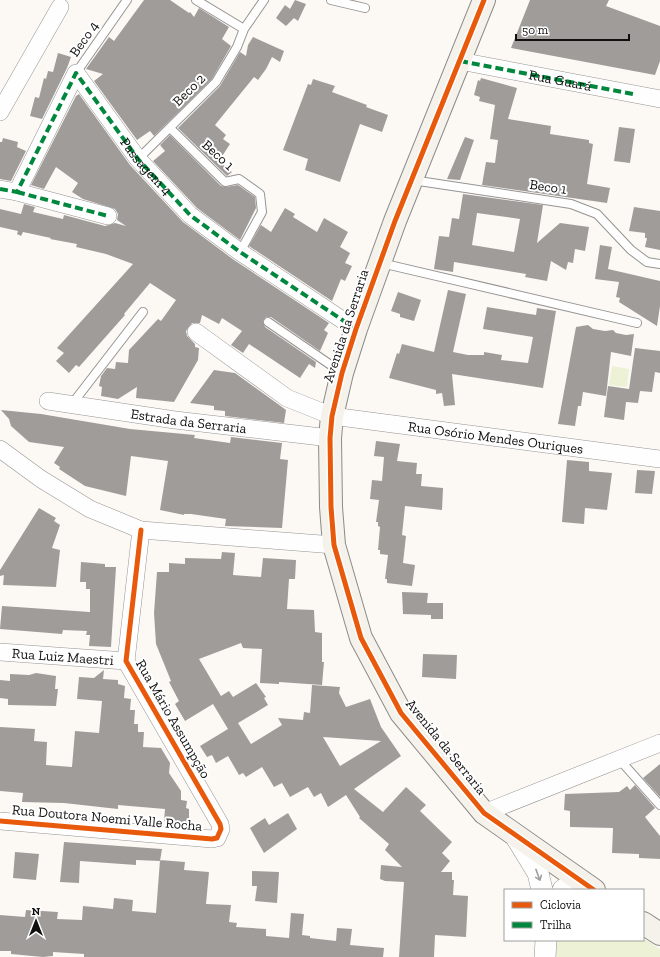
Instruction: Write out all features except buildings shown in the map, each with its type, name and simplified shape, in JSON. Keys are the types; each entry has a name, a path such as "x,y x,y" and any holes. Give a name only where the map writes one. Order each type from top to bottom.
{"main road":[{"name":"Avenida da Serraria","path":"484,0 380,263 342,373 332,416 330,438 331,507 334,545 361,638 401,713 484,813 579,886"},
{"path":"644,924 660,934"}],"street":[{"path":"0,112 60,7"},
{"name":"Rua Guará","path":"460,61 660,99"},
{"name":"Passagem 4","path":"76,73 138,159 190,215 240,252 356,329"},
{"path":"17,192 76,73"},
{"path":"0,189 17,192 108,216"},
{"name":"Rua Osório Mendes Ouriques","path":"196,332 287,398 332,416 660,459"},
{"name":"Estrada da Serraria","path":"48,401 175,420 330,438"},
{"path":"0,449 40,479 90,509 141,530 334,545"},
{"name":"Rua Mário Assumpção","path":"141,530 126,661 220,824 220,833 217,838 212,839"},
{"name":"Rua Luiz Maestri","path":"0,652 126,661"},
{"path":"484,813 660,743"},
{"name":"Rua Doutora Noemi Valle Rocha","path":"0,821 212,839"},
{"path":"516,837 538,873 542,889"},
{"path":"545,957 546,941"}],"lane":[{"name":"Beco 4","path":"76,73 127,0"},
{"path":"196,0 244,29"},
{"name":"Beco 2","path":"138,159 216,82 237,47 244,29 264,0"},
{"path":"331,0 365,8"},
{"name":"Beco 1","path":"170,128 225,182 239,179 260,194 262,212 240,252"},
{"name":"Beco 1","path":"412,180 571,204 597,214 631,250 647,262 660,264"},
{"path":"380,263 637,323"},
{"path":"72,404 143,312"},
{"path":"268,322 342,373"},
{"path":"619,759 660,805"}],"green space":[{"path":"612,366 629,369 627,387 609,385"},
{"path":"644,939 660,949 660,957 554,957 556,941 644,941"}],"marked path":[{"path":"460,61 633,94"},
{"path":"0,189 17,192 76,73 138,159 190,215 240,252 356,329"},
{"path":"17,192 108,216"}],"cycle path":[{"path":"484,0 395,221 356,329 342,373 332,416 330,438 331,507 334,545 361,638 401,713 484,813 593,889"},
{"path":"0,821 212,839 217,838 221,829 220,824 126,661 141,530"}]}
